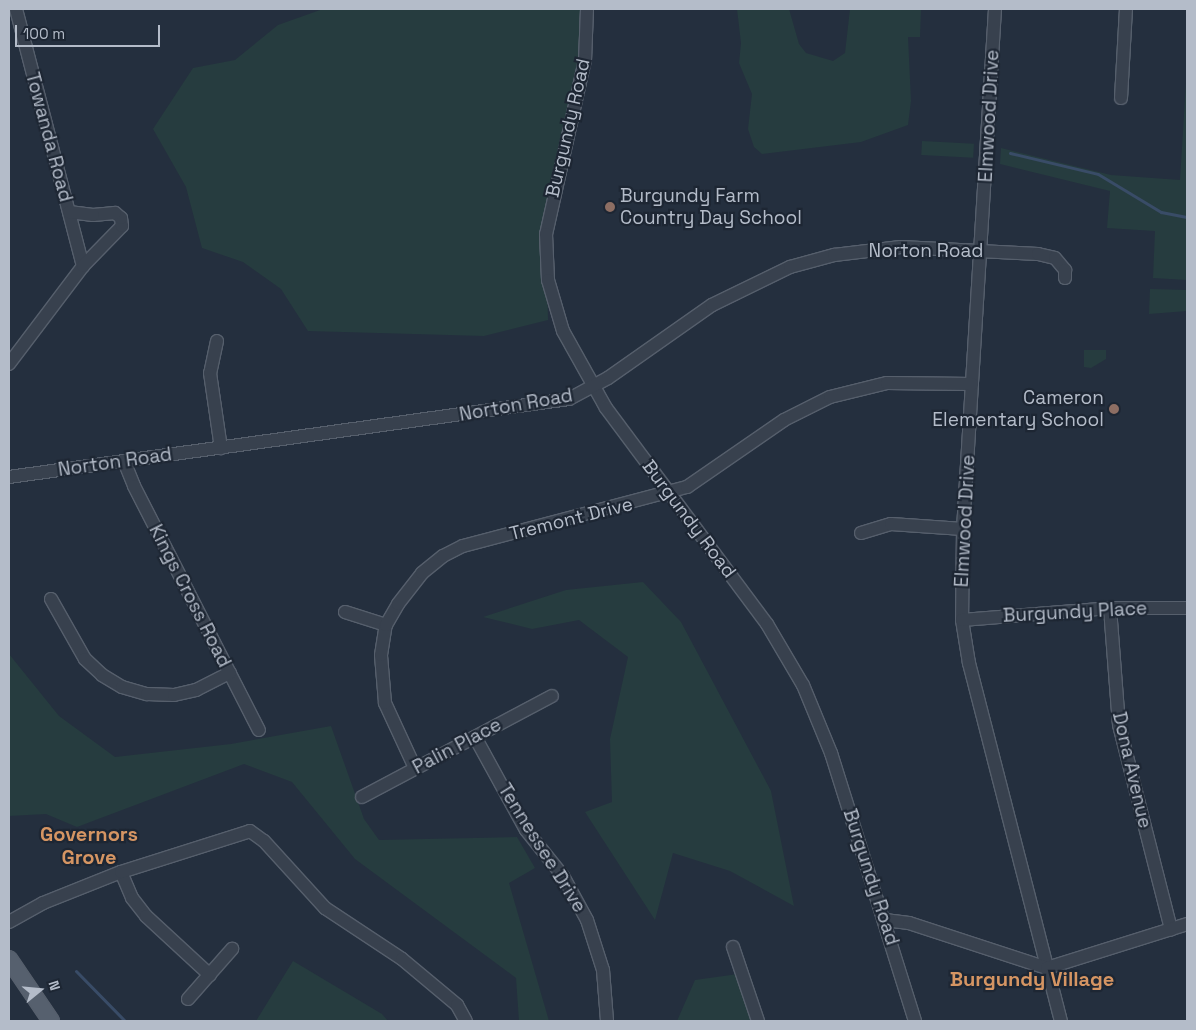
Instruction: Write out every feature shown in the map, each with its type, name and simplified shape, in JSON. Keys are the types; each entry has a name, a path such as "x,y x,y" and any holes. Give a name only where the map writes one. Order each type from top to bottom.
{"main road":[{"path":"9,959 51,1021"}],"street":[{"name":"Towanda Road","path":"16,9 83,266"},
{"name":"Burgundy Road","path":"587,9 585,60 546,234 550,289 563,331 592,387 767,624 803,685 831,753 885,920 915,1021"},
{"name":"Elmwood Drive","path":"995,9 963,529 962,620 968,663 1061,1021"},
{"path":"1121,98 1126,9"},
{"path":"9,364 83,266 120,231 122,223 115,213 94,215 69,212"},
{"name":"Norton Road","path":"9,477 560,401 592,387 712,305 790,268 834,255 878,248 923,247 1050,256 1060,263 1065,278"},
{"path":"217,341 210,373 221,448"},
{"name":"Tremont Drive","path":"415,768 390,718 382,688 381,655 386,625 413,583 432,564 454,550 670,494 687,487 784,420 830,397 887,384 972,384"},
{"name":"Kings Cross Road","path":"124,461 134,486 259,730"},
{"path":"861,533 891,524 963,529"},
{"path":"52,600 85,659 102,675 122,687 147,694 174,695 196,690 230,673"},
{"name":"Burgundy Place","path":"962,620 1110,608 1187,608"},
{"name":"Dona Avenue","path":"1110,608 1119,725 1172,929"},
{"path":"345,612 386,625"},
{"name":"Palin Place","path":"362,796 552,696"},
{"name":"Tennessee Drive","path":"476,737 526,830 563,876 587,920 603,970 606,1021"},
{"path":"9,922 43,903 121,872 250,831 264,840 325,908 402,959 457,1005 466,1021"},
{"path":"121,872 132,898 146,916 210,974"},
{"path":"885,920 909,923 1047,968 1187,924"},
{"path":"733,947 758,1021"},
{"path":"188,999 232,949"}],"green space":[{"path":"323,9 585,9 580,75 546,234 548,320 484,336 308,331 281,289 243,262 202,248 186,187 153,129 193,68 235,60 278,25"},
{"path":"737,9 789,9 799,44 806,53 833,61 845,53 850,9 921,9 920,37 908,37 911,101 908,125 861,142 762,154 754,147 748,129 752,94 739,63 741,43"},
{"path":"1187,66 1187,280 1153,278 1155,231 1107,228 1110,191 1000,164 1001,148 1111,175 1180,180"},
{"path":"922,141 974,144 973,158 921,155"},
{"path":"1150,289 1187,290 1187,311 1149,314"},
{"path":"1084,350 1106,350 1106,359 1091,368 1084,367"},
{"path":"643,582 681,622 771,791 794,906 730,871 673,853 655,920 585,812 612,802 610,739 628,657 579,620 532,629 483,617 566,590"},
{"path":"9,654 59,716 115,757 231,744 331,726 364,819 379,840 517,837 535,868 509,883 549,1021 519,1021 516,978 355,859 292,782 244,764 77,827 46,814 9,816"},
{"path":"293,961 382,1014 388,1021 256,1021"},
{"path":"738,974 752,1021 677,1021 695,980"}],"waterway":[{"path":"1010,153 1098,174 1161,212 1187,217"},
{"path":"76,971 125,1021"}],"place":[{"name":"Burgundy Farm Country Day School","path":"610,207"},
{"name":"Cameron Elementary School","path":"1114,409"}],"district":[{"name":"Governors Grove","path":"89,846"},
{"name":"Burgundy Village","path":"1032,979"}]}
